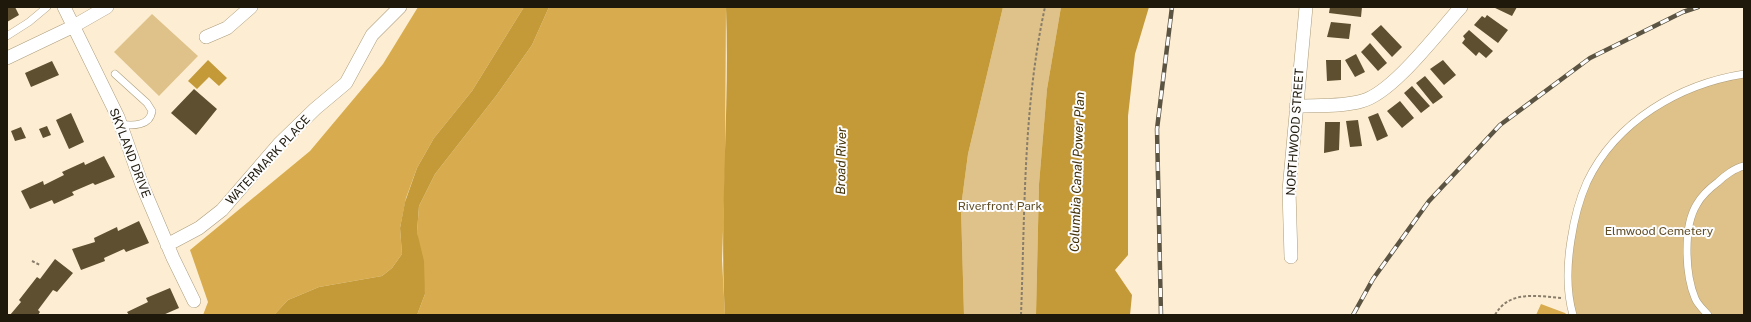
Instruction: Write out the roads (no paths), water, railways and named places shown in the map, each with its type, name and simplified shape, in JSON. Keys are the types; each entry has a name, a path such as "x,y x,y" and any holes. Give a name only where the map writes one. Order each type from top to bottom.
{"street":[{"name":"SKYLAND DRIVE","path":"64,7 72,27 120,124 142,185 167,245 194,301"},
{"path":"7,58 72,27 107,7"},
{"path":"206,37 227,28 250,7"},
{"name":"WATERMARK PLACE","path":"167,245 199,228 222,210 279,144 315,109 346,83 372,35 400,7"},
{"name":"NORTHWOOD STREET","path":"1291,256 1289,190 1306,7"},
{"path":"1296,106 1341,104 1364,101 1387,86 1404,71 1461,7"}],"lane":[{"path":"7,36 29,22 47,7"},
{"path":"115,74 147,103 152,111 151,118 148,122 129,125 120,124"},
{"path":"1573,315 1568,298 1568,261 1578,207 1587,182 1598,163 1634,122 1654,108 1701,84 1744,74"},
{"path":"1708,315 1695,298 1690,277 1686,254 1689,230 1696,206 1706,191 1722,178 1744,166"}],"water":[{"path":"524,7 549,7 532,45 496,96 435,174 419,206 417,232 424,261 425,294 417,315 274,315 288,300 319,287 382,276 392,268 402,254 400,228 405,202 417,168 434,138 472,91"},
{"name":"Broad River","path":"726,7 1003,7 968,154 961,207 964,315 725,315 723,238 727,84"},
{"name":"Columbia Canal Power Plan","path":"1061,7 1149,7 1135,54 1128,116 1128,255 1115,270 1132,295 1130,315 1036,315 1039,184 1047,89"},
{"path":"208,60 227,78 219,86 209,77 197,89 188,81"}],"railway":[{"path":"1161,315 1157,129 1172,7"},
{"path":"1353,315 1373,279 1429,201 1500,125 1590,58 1683,12 1698,7"}],"park label":[{"name":"Riverfront Park","path":"1000,206"},
{"name":"Elmwood Cemetery","path":"1659,231"}]}
